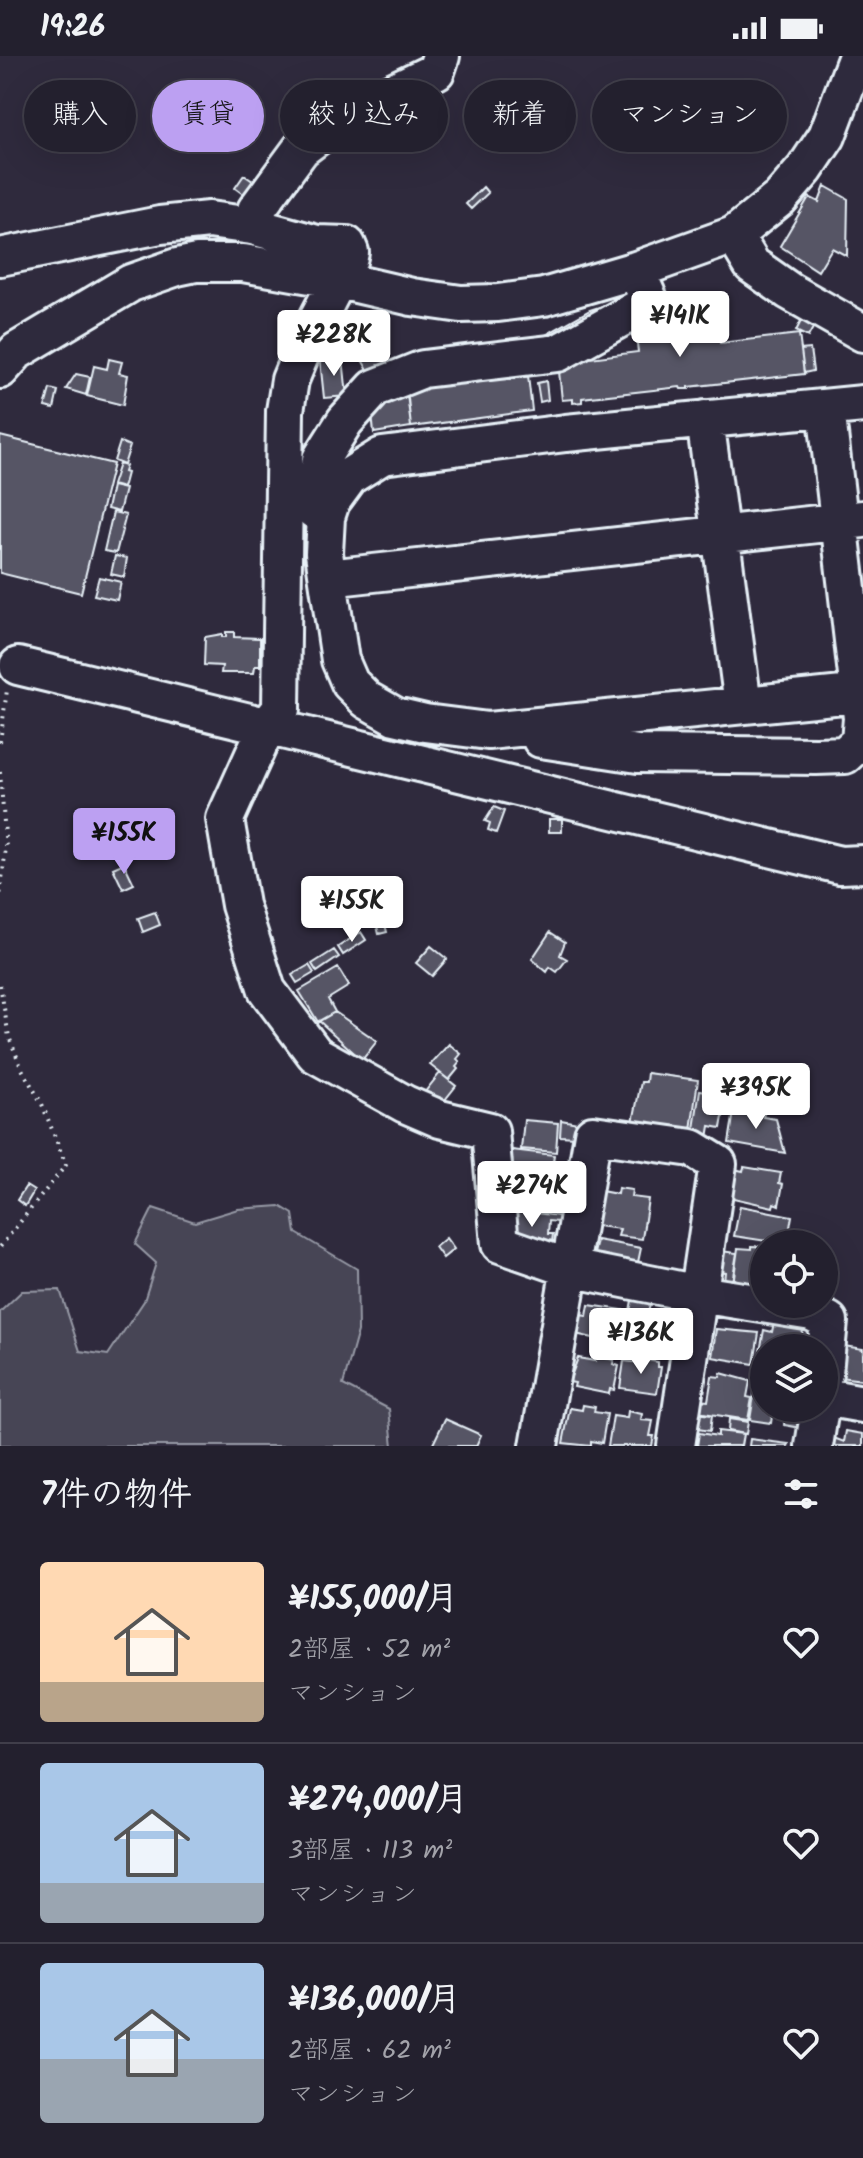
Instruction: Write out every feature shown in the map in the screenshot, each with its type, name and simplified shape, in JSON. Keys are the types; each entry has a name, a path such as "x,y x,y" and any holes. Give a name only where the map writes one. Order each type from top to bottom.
{"street":[{"path":"252,226 256,210 301,149 350,112 436,71 441,56"},
{"path":"0,370 17,351 131,283 196,263 243,263 461,304 544,297 636,270 734,235 780,198 805,169 827,136 853,68"},
{"path":"0,257 160,225 209,220 252,226 317,244 347,245 350,252 339,280 306,341 290,380 285,411 281,709 266,728 225,819 240,905 267,990 315,1054 405,1104 440,1119 490,1131 500,1244 569,1268 699,1294 812,1312 829,1321 828,1334"},
{"path":"734,235 752,265 789,291 863,333"},
{"path":"326,517 315,511 321,459 345,421 375,388 423,369 558,353 650,302 636,270"},
{"path":"826,408 852,520 862,718 860,741 845,755 638,754 395,716 367,700 350,683 340,660 324,553 326,517 331,502 350,476 382,456 705,419 863,404"},
{"path":"705,419 743,705"},
{"path":"328,578 852,520"},
{"path":"18,666 840,865 863,864"},
{"path":"488,731 861,693"},
{"path":"539,1446 593,1134 692,1148 718,1164 676,1446"},
{"path":"838,1400 863,1404"},
{"path":"814,1446 818,1422"}],"path":[{"path":"0,742 5,694 18,666"},
{"path":"0,772 6,847 0,896"},
{"path":"0,985 9,1037 22,1069 42,1104 66,1165 0,1247"}],"shaded area":[{"path":"280,1206 293,1214 296,1233 357,1269 358,1331 343,1385 389,1409 393,1446 0,1446 0,1312 22,1291 60,1290 80,1351 108,1355 144,1301 156,1263 135,1244 153,1208 195,1222 238,1209"}],"building":[{"path":"244,175 260,186 250,199 235,188"},
{"path":"825,186 848,199 847,256 832,248 818,271 780,246 809,197 819,202"},
{"path":"483,187 488,193 471,209 466,204"},
{"path":"608,304 610,312 547,342 544,336 590,310"},
{"path":"716,309 720,343 799,334 804,374 689,389 680,387 582,398 582,402 573,403 573,399 562,400 558,362 638,352 634,319"},
{"path":"802,319 814,326 808,337 796,331"},
{"path":"341,337 344,357 333,359 330,346"},
{"path":"381,348 390,364 370,374 361,358"},
{"path":"810,349 813,371 804,373 801,350"},
{"path":"343,358 347,396 324,398 320,360"},
{"path":"109,359 122,362 119,373 128,375 123,405 87,396 94,366 107,369"},
{"path":"527,367 532,411 411,427 407,389"},
{"path":"76,374 90,377 86,395 66,389"},
{"path":"546,381 548,400 540,402 537,383"},
{"path":"50,389 58,391 54,409 45,407"},
{"path":"407,394 411,427 374,433 371,403"},
{"path":"0,436 113,464 81,593 0,573"},
{"path":"120,442 130,446 124,465 114,461"},
{"path":"119,464 126,466 123,488 112,485"},
{"path":"112,486 125,489 119,512 107,509"},
{"path":"113,512 126,515 116,553 104,551"},
{"path":"115,556 127,558 124,577 111,574"},
{"path":"99,577 121,582 117,600 94,595"},
{"path":"226,632 234,632 234,637 260,638 260,666 255,666 254,673 221,673 222,666 204,665 205,637 222,634 226,637"},
{"path":"494,807 504,811 496,833 488,830 490,823 485,821"},
{"path":"549,819 562,819 562,832 549,832"},
{"path":"124,863 134,884 123,889 113,868"},
{"path":"155,912 160,925 143,932 138,918"},
{"path":"382,913 387,932 379,934 374,915"},
{"path":"361,932 366,940 343,955 338,947"},
{"path":"550,932 565,942 560,955 567,959 557,972 550,967 547,972 532,959"},
{"path":"431,946 447,959 432,976 416,963"},
{"path":"334,950 339,957 317,972 312,964"},
{"path":"309,965 314,973 297,983 292,975"},
{"path":"338,968 349,986 328,999 335,1012 318,1022 299,991"},
{"path":"335,1012 377,1041 362,1060 319,1021"},
{"path":"449,1044 461,1054 457,1059 460,1062 456,1067 458,1069 449,1080 430,1065"},
{"path":"440,1073 456,1086 440,1106 424,1093"},
{"path":"647,1073 698,1080 690,1137 632,1127 641,1082 646,1082"},
{"path":"794,1089 806,1100 797,1110 785,1099"},
{"path":"700,1090 727,1094 721,1128 710,1126 708,1138 693,1135"},
{"path":"750,1107 765,1110 763,1117 776,1119 785,1153 729,1143 734,1111 749,1114"},
{"path":"524,1120 558,1123 556,1152 521,1149"},
{"path":"561,1120 578,1123 576,1137 560,1136"},
{"path":"512,1150 554,1155 552,1169 557,1170 556,1179 545,1177 544,1184 509,1180"},
{"path":"744,1167 781,1173 779,1183 783,1184 779,1205 774,1203 773,1207 729,1197 734,1169 743,1171"},
{"path":"515,1182 551,1187 548,1213 512,1208"},
{"path":"26,1186 34,1191 25,1206 17,1200"},
{"path":"618,1188 632,1190 631,1197 648,1199 642,1239 618,1236 620,1229 596,1226 601,1191 617,1194"},
{"path":"740,1206 792,1216 790,1230 750,1230 750,1238 734,1236"},
{"path":"512,1210 559,1216 558,1222 549,1221 548,1234 553,1234 551,1250 508,1239"},
{"path":"446,1238 454,1249 443,1258 435,1247"},
{"path":"597,1240 641,1248 637,1267 603,1261 604,1255 594,1254"},
{"path":"738,1248 750,1249 750,1286 733,1284"},
{"path":"720,1251 737,1253 732,1282 724,1281 725,1272 716,1271"},
{"path":"633,1295 651,1298 648,1314 630,1311"},
{"path":"589,1305 623,1310 615,1343 571,1333 574,1314 587,1316"},
{"path":"653,1311 670,1314 669,1319 677,1320 672,1351 627,1344 632,1313 652,1317"},
{"path":"774,1322 804,1327 802,1334 763,1334 764,1330 772,1332"},
{"path":"716,1329 759,1333 750,1334 750,1363 712,1357"},
{"path":"844,1346 863,1349 863,1380 839,1377"},
{"path":"596,1356 614,1360 613,1364 619,1366 614,1390 610,1389 609,1394 574,1387 575,1383 569,1382 578,1358 595,1361"},
{"path":"641,1359 658,1362 658,1367 661,1367 657,1393 620,1388 624,1361 641,1363"},
{"path":"721,1373 750,1381 748,1420 697,1412 699,1400 708,1401 712,1376 720,1377"},
{"path":"583,1405 595,1407 594,1412 607,1414 602,1443 591,1441 591,1446 563,1443 570,1408 582,1410"},
{"path":"628,1411 642,1414 641,1420 653,1421 652,1446 608,1446 613,1416 627,1418"},
{"path":"694,1413 712,1415 710,1431 692,1428"},
{"path":"445,1419 481,1435 476,1446 432,1446"},
{"path":"729,1419 748,1422 746,1434 728,1431"},
{"path":"784,1422 802,1422 801,1428 784,1425"},
{"path":"718,1431 743,1434 741,1446 697,1446 699,1433 718,1436"},
{"path":"846,1431 863,1434 863,1446 822,1446 831,1437 844,1442"},
{"path":"750,1439 789,1444 749,1446"}]}
